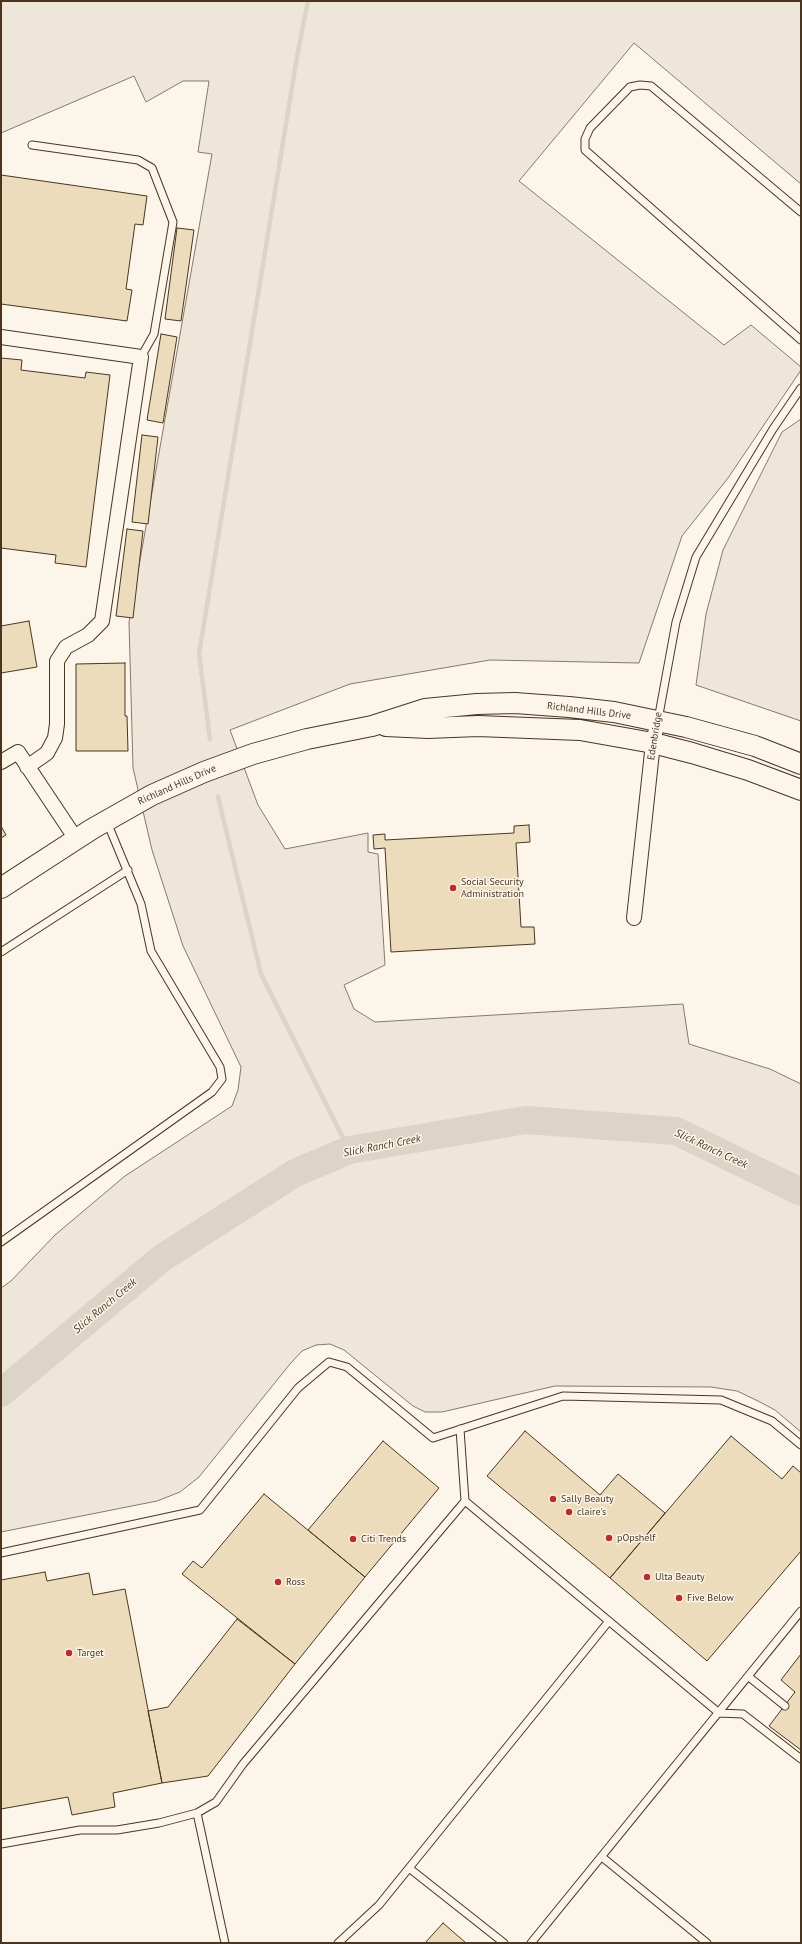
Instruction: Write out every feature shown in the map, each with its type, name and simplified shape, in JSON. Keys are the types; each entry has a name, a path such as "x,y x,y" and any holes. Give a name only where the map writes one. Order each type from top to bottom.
{"street":[{"path":"1,337 141,357 102,621 88,635 66,647 57,660 57,724 55,738 47,754 27,767"},
{"name":"Richland Hills Drive","path":"1,888 76,839 152,795 253,754 307,739 372,726 425,709 477,704 514,703 569,707 658,720 755,746 801,764"},
{"name":"Edenbridge","path":"634,918 653,743 658,720"},
{"name":"Richland Hills Drive","path":"372,726 428,728 485,726 580,730 653,743 748,770 801,790"},
{"path":"1,762 18,752 76,839"}],"lane":[{"path":"801,212 651,86 640,85 630,87 590,128 585,139 585,150 801,340"},
{"path":"32,145 138,160 152,168 173,222 154,334 141,357"},
{"name":"Edenbridge","path":"658,720 676,622 696,557 773,429 801,388"},
{"path":"1,1242 212,1092 222,1079 220,1067 151,951 141,904 107,820"},
{"path":"1,952 128,870"},
{"path":"1,1553 200,1510 298,1388 329,1362 347,1367 433,1438 564,1396 721,1400 772,1421 801,1445"},
{"path":"1,1844 80,1830 117,1830 166,1821 197,1813 216,1802 243,1764 464,1501 460,1429"},
{"path":"464,1501 720,1713 743,1714 801,1759"},
{"path":"531,1943 801,1612"},
{"path":"338,1943 379,1904 609,1621"},
{"path":"749,1677 785,1706"},
{"path":"197,1813 225,1943"},
{"path":"602,1857 707,1943"},
{"path":"409,1868 504,1943"}],"shaded area":[{"path":"1,1 801,1 801,184 634,43 519,181 724,345 751,325 801,367 801,370 728,478 682,536 639,663 490,660 350,684 230,730 258,805 285,849 368,833 368,852 378,854 385,965 344,985 354,1009 375,1022 683,1004 689,1044 770,1069 801,1084 801,1432 775,1410 758,1401 737,1391 711,1387 555,1386 442,1412 425,1412 413,1406 344,1350 330,1344 316,1345 302,1351 199,1477 180,1492 157,1501 1,1532 1,1288 11,1281 55,1235 125,1176 232,1106 238,1090 241,1067 183,946 152,850 133,768 129,622 212,154 198,152 209,81 183,81 146,102 134,76 1,133"},
{"path":"801,419 801,721 696,685 706,614 723,550 782,432"}],"building":[{"path":"1,175 147,196 143,225 135,224 126,289 132,290 127,321 1,304"},
{"path":"177,228 194,230 181,321 165,319"},
{"path":"161,334 177,337 163,423 147,420"},
{"path":"1,358 22,360 21,370 85,378 86,372 110,375 86,567 55,563 56,555 1,548"},
{"path":"142,435 158,437 148,524 132,522"},
{"path":"127,529 143,531 133,618 116,616"},
{"path":"29,621 37,667 1,673 1,626"},
{"path":"125,663 125,716 127,716 128,751 76,751 76,664"},
{"name":"Social Security Administration","path":"529,825 530,842 516,843 521,927 534,927 535,944 391,952 385,848 374,849 373,835 385,834 385,840 514,833 514,826"},
{"path":"1,826 6,835 1,838"},
{"path":"525,1431 600,1495 618,1474 665,1513 610,1578 487,1476"},
{"path":"731,1436 782,1479 793,1466 801,1473 801,1551 707,1661 610,1578"},
{"path":"383,1441 439,1488 365,1577 308,1530"},
{"path":"264,1494 365,1577 295,1664 182,1574 193,1561 202,1568"},
{"name":"Target","path":"45,1572 47,1581 89,1573 93,1595 125,1589 162,1783 113,1793 115,1807 72,1815 68,1797 1,1809 1,1580"},
{"path":"237,1619 295,1664 208,1776 162,1783 148,1711 168,1707"},
{"path":"801,1654 801,1750 769,1726 795,1692 781,1680"},
{"path":"443,1923 466,1943 425,1943"}],"waterway":[{"path":"210,739 199,654 297,57 308,1"},
{"path":"218,797 261,974 349,1150"},
{"name":"Slick Ranch Creek","path":"1,1393 162,1258 295,1173 349,1150 526,1120 676,1131 801,1192"}],"place":[{"name":"Social Security Administration","path":"453,888"},
{"name":"Sally Beauty","path":"553,1499"},
{"name":"claire's","path":"569,1512"},
{"name":"pOpshelf","path":"609,1538"},
{"name":"Citi Trends","path":"353,1539"},
{"name":"Ulta Beauty","path":"647,1577"},
{"name":"Ross","path":"278,1582"},
{"name":"Five Below","path":"679,1598"},
{"name":"Target","path":"69,1653"}]}
